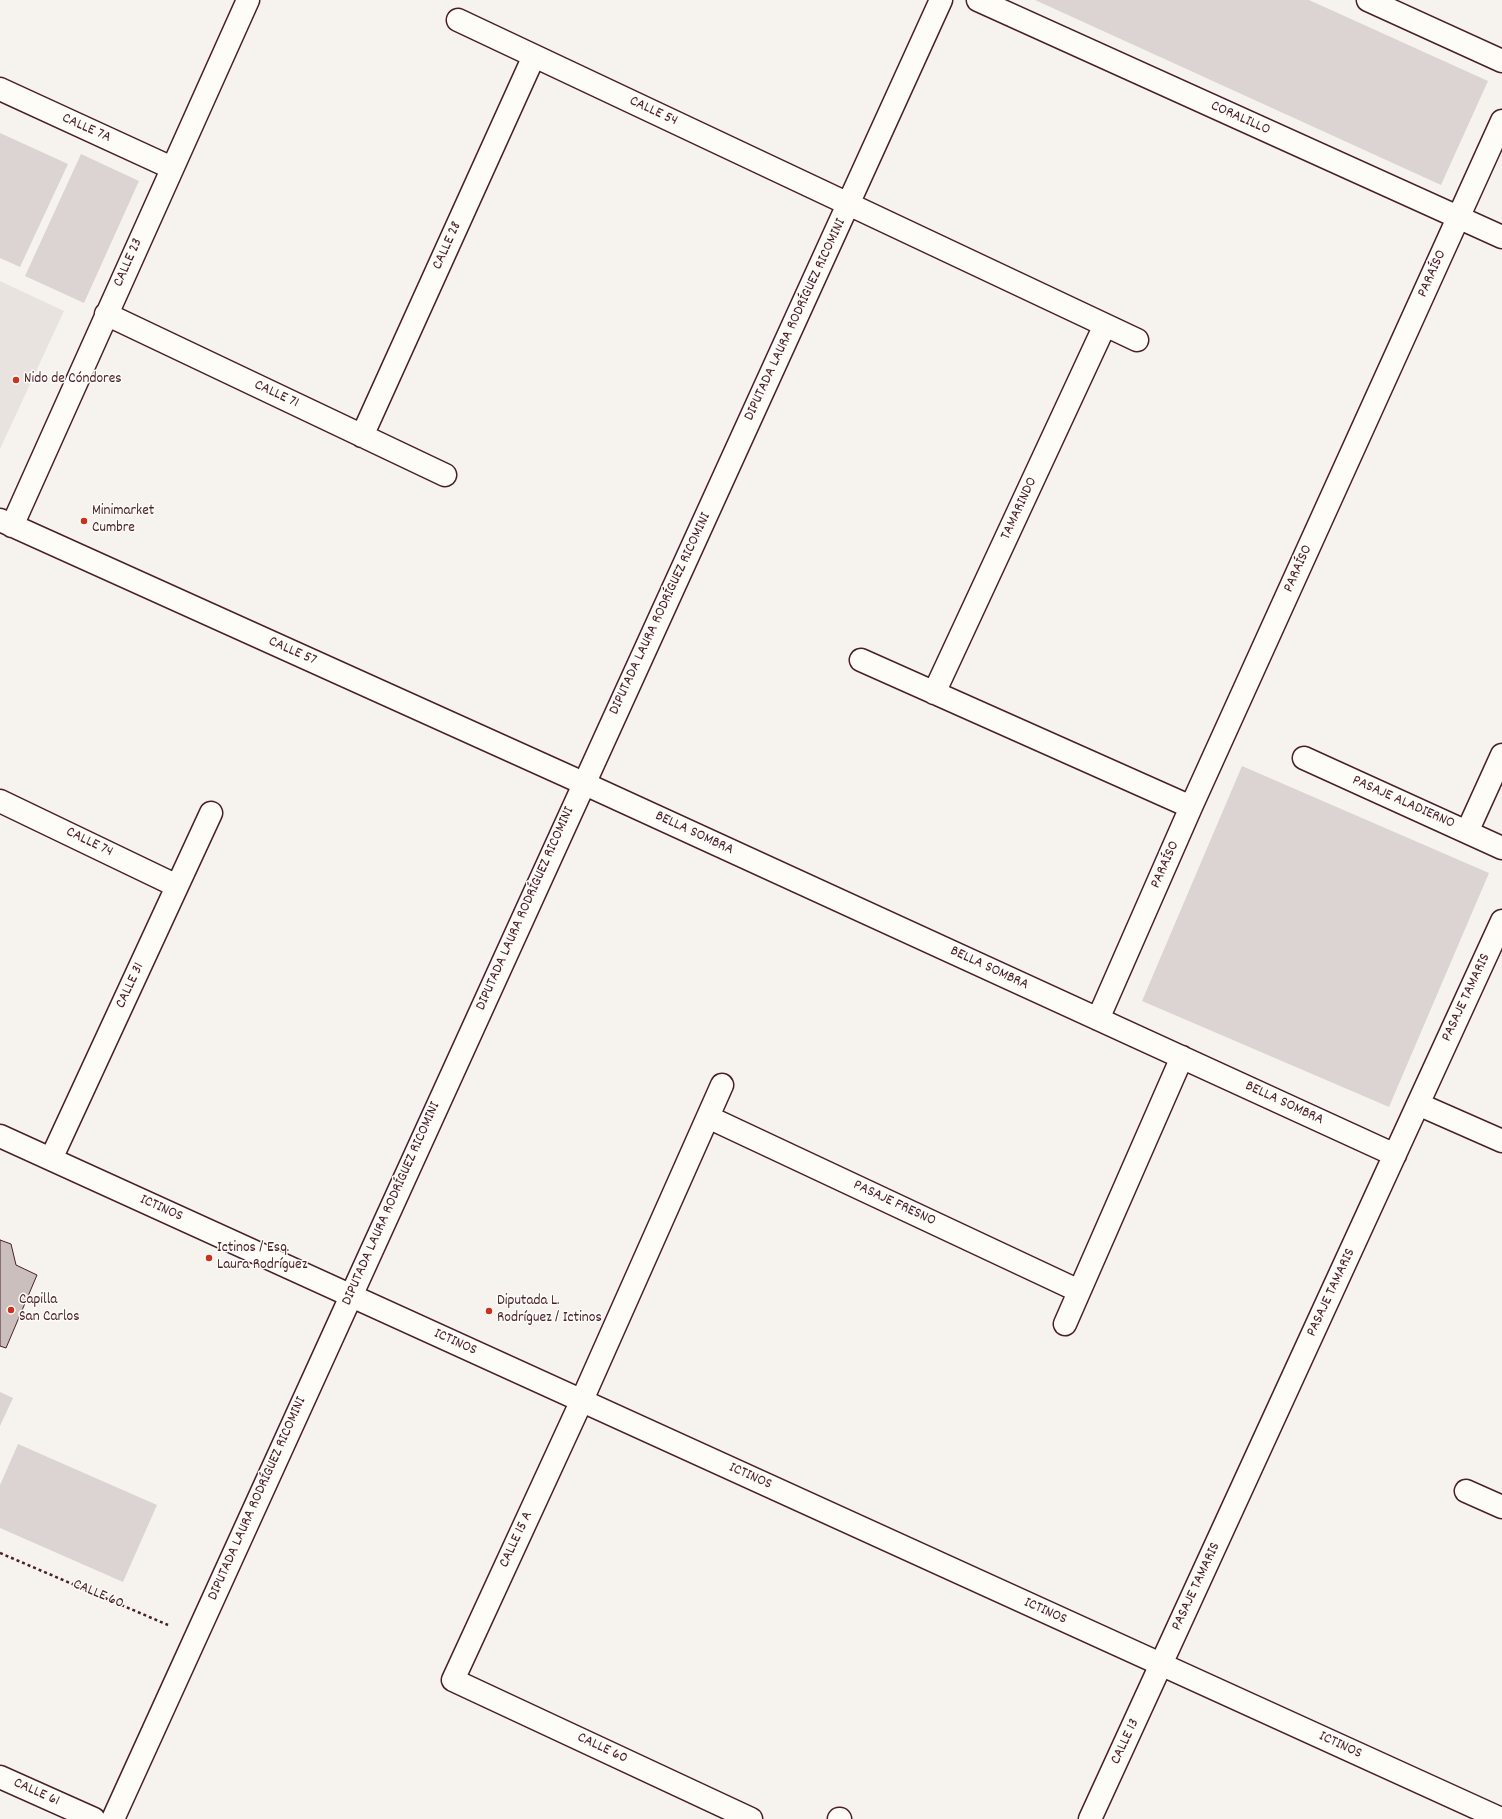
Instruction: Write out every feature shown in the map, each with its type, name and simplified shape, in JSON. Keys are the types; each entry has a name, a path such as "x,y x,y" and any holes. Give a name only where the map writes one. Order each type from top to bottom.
{"street":[{"name":"CALLE 23","path":"6,523 106,314 248,0"},
{"name":"DIPUTADA LAURA RODRÍGUEZ RICOMINI","path":"113,1819 583,784 849,204 940,0"},
{"name":"CORALILLO","path":"978,0 1502,237"},
{"path":"1368,0 1502,61"},
{"name":"CALLE 54","path":"458,20 849,204"},
{"name":"CALLE 28","path":"362,436 534,56"},
{"name":"CALLE 7A","path":"0,89 172,168"},
{"name":"PARAÍSO","path":"1098,1019 1191,807 1502,121"},
{"path":"849,204 1137,340"},
{"name":"CALLE 71","path":"106,314 446,475"},
{"name":"TAMARINDO","path":"934,693 1105,325"},
{"name":"CALLE 57","path":"6,523 583,784"},
{"path":"861,660 1191,807"},
{"path":"1467,832 1502,755"},
{"name":"PASAJE ALADIERNO","path":"1304,758 1502,848"},
{"name":"BELLA SOMBRA","path":"583,784 1395,1155"},
{"name":"CALLE 74","path":"0,801 177,886"},
{"name":"CALLE 31","path":"51,1159 211,813"},
{"name":"PASAJE TAMARIS","path":"1161,1664 1502,921"},
{"path":"1065,1324 1182,1058"},
{"path":"582,1400 722,1085"},
{"path":"1418,1104 1502,1141"},
{"name":"PASAJE FRESNO","path":"708,1117 1079,1291"},
{"name":"ICTINOS","path":"0,1136 1500,1819"},
{"name":"CALLE 15 A","path":"453,1680 582,1400"},
{"path":"1466,1491 1502,1507"},
{"name":"CALLE 13","path":"1090,1819 1161,1664"},
{"name":"CALLE 60","path":"453,1680 751,1819"},
{"name":"CALLE 61","path":"0,1777 94,1819"}],"path":[{"name":"CALLE 60","path":"0,1553 196,1637"}],"shaded area":[{"path":"1035,0 1309,0 1488,81 1441,185"},
{"path":"0,133 68,164 20,267 0,258"},
{"path":"81,154 139,181 84,303 25,276"},
{"name":"Nido de Cóndores","path":"0,281 64,311 0,449"},
{"path":"1242,766 1489,873 1389,1107 1142,1001"},
{"path":"0,1392 13,1398 0,1426"},
{"path":"18,1444 157,1505 123,1582 0,1528 0,1485"}],"building":[{"name":"Capilla San Carlos","path":"0,1240 11,1244 16,1265 37,1275 6,1348 0,1346"}],"place":[{"name":"Nido de Cóndores","path":"16,380"},
{"name":"Minimarket Cumbre","path":"84,521"},
{"name":"Ictinos / Esq. Laura Rodríguez","path":"209,1258"},
{"name":"Capilla San Carlos","path":"11,1310"},
{"name":"Diputada L. Rodríguez / Ictinos","path":"489,1311"}]}
